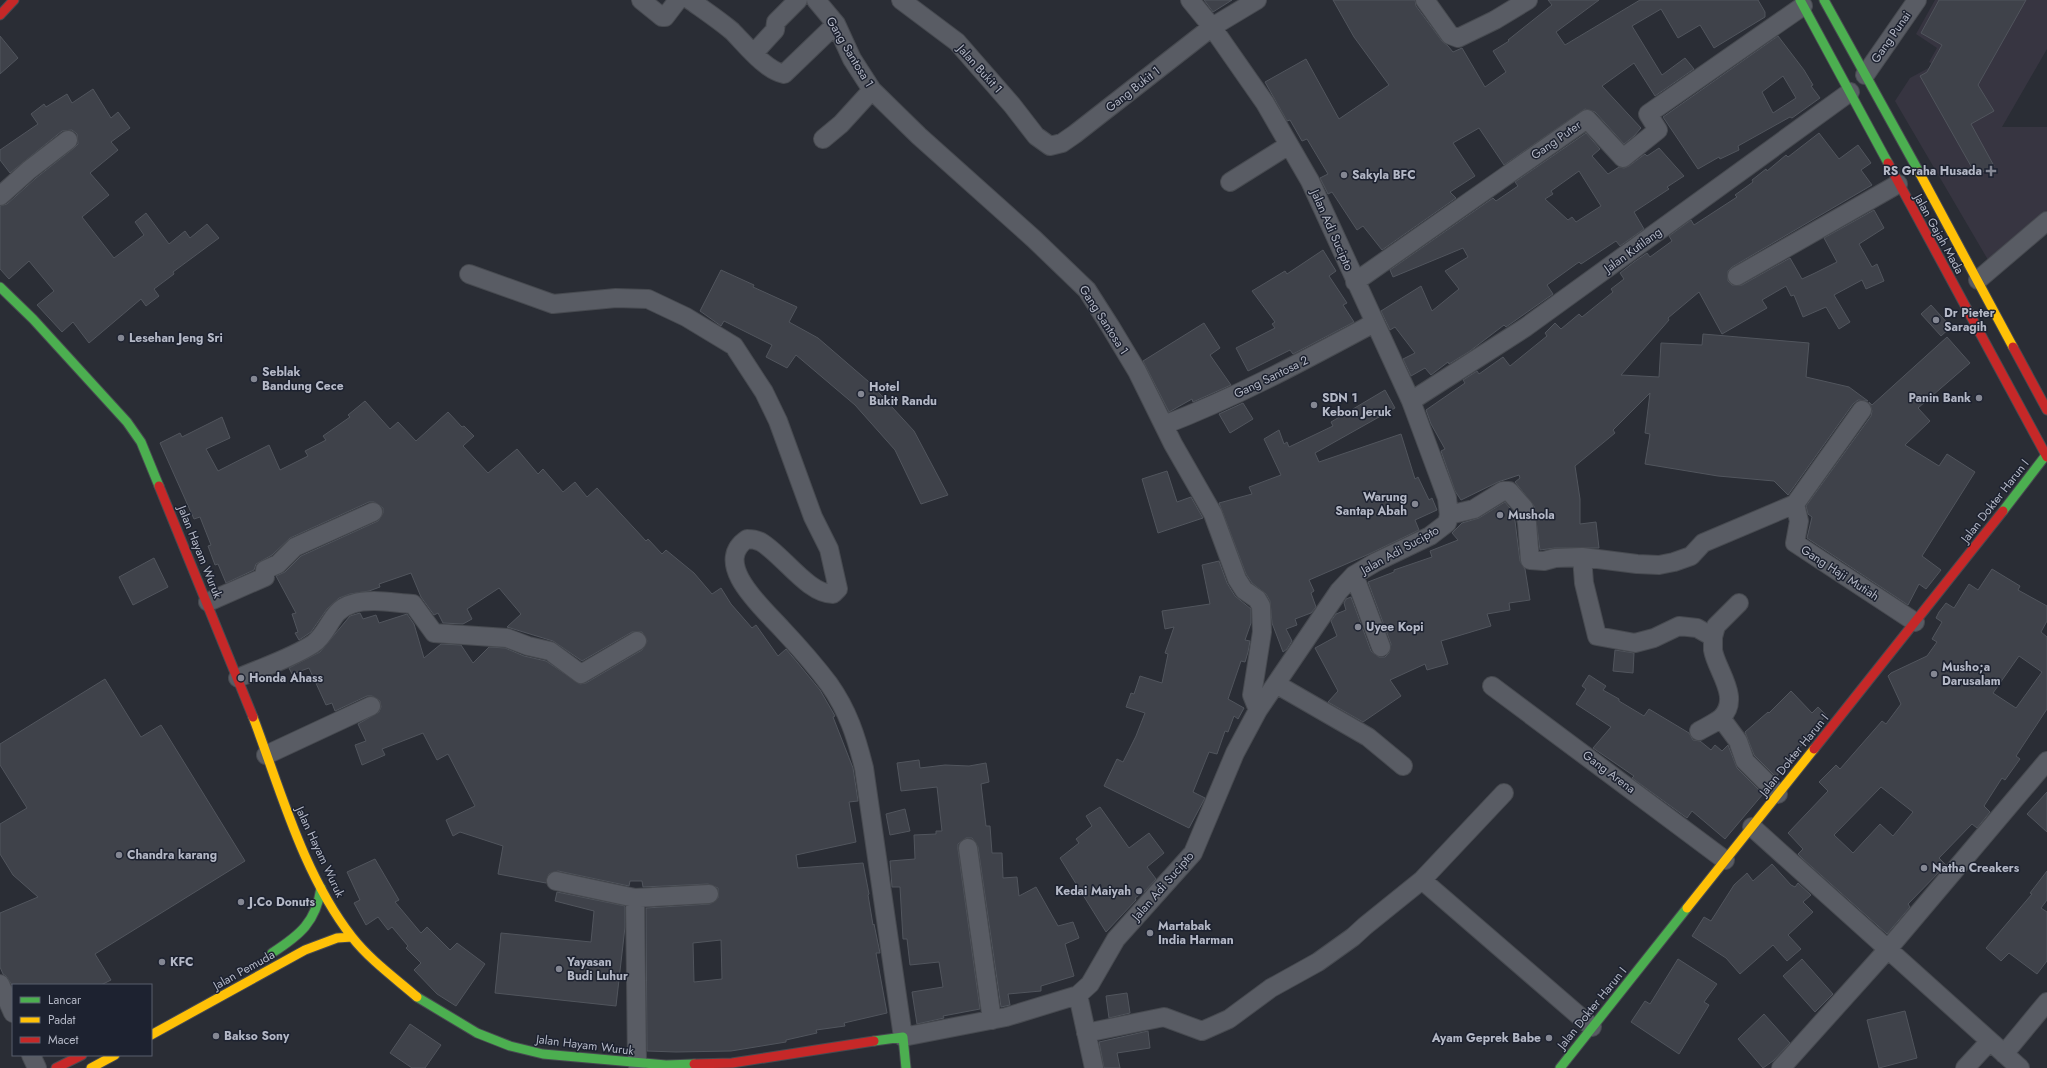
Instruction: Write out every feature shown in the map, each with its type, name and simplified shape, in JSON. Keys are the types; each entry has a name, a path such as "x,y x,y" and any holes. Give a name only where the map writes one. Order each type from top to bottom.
{"street":[{"path":"0,15 14,0"},
{"path":"641,0 662,17 665,17 678,0"},
{"path":"690,0 732,31 754,53 774,69 784,74 836,24"},
{"path":"754,53 775,30 776,22 798,0"},
{"name":"Gang Santosa 1","path":"816,0 836,24 852,59 872,90 919,136 1034,239 1087,290 1137,371 1164,425 1213,514 1238,579 1244,590 1257,599 1261,606 1262,632 1252,695 1258,710"},
{"name":"Jalan Bukit 1","path":"901,0 956,42 1012,105 1036,136 1050,146"},
{"name":"Jalan Adi Sucipto","path":"903,1037 992,1020 1078,995 1090,984 1116,939 1193,853 1235,753 1258,710 1339,590 1354,575 1376,562 1430,536 1447,523 1449,516 1447,498 1411,400 1355,282 1310,181 1265,103 1212,27 1190,0"},
{"name":"Gang Bukit 1","path":"1050,146 1062,143 1075,134 1212,27 1232,13 1257,0"},
{"path":"1425,0 1450,35 1458,38 1495,20 1528,0"},
{"name":"Jalan Gajah Mada","path":"1824,0 1959,244 2047,410"},
{"name":"Gang Punai","path":"1865,75 1917,0"},
{"name":"Jalan Gajah Mada","path":"1802,3 1898,184 2046,456"},
{"name":"Gang Puter","path":"1355,282 1587,119 1623,158 1658,130 1648,114 1802,3"},
{"path":"823,139 841,124 872,90"},
{"name":"Jalan Kutilang","path":"1411,400 1526,327 1850,92"},
{"path":"0,196 68,140"},
{"path":"1230,182 1289,145"},
{"path":"1737,276 1898,184"},
{"path":"1978,280 2047,221"},
{"path":"1938,256 1959,244"},
{"path":"470,274 553,304 616,298 648,299 686,317 734,346 764,392 778,421 813,517 829,549 838,589 833,594 824,594 800,576 760,541 746,538 739,544 734,554 735,563 747,592 782,629 828,684 848,715 854,730 864,768 903,1037 906,1068"},
{"name":"Jalan Hayam Wuruk","path":"0,287 33,319 121,416 141,442 208,602 301,845 321,888 352,937 367,954 419,999 478,1033 510,1046 543,1054 637,1063 666,1065 732,1063 903,1037"},
{"name":"Gang Santosa 2","path":"1164,425 1200,411 1269,379 1374,323"},
{"path":"1449,516 1474,510 1503,491 1509,491 1524,508 1527,523 1530,560 1544,561 1555,558 1582,557 1637,564 1674,562 1691,556 1703,543 1794,504 1862,410"},
{"name":"Jalan Dokter Harun I","path":"1560,1068 2046,456"},
{"name":"Gang Haji Mutiah","path":"1794,504 1799,521 1794,538 1798,546 1915,622"},
{"path":"208,602 265,577 265,570 278,564 295,546 373,512"},
{"path":"1582,557 1584,583 1597,636 1635,643 1654,638 1679,626 1697,628 1713,637"},
{"path":"1354,575 1381,648"},
{"path":"238,678 297,653 314,642 328,628 334,615 342,608 353,604 368,602 413,604 434,633 508,638 528,646 550,651 581,674 637,641"},
{"path":"1699,731 1721,718 1726,710 1729,697 1727,686 1713,650 1713,637 1716,626 1739,603"},
{"path":"1276,684 1368,737 1403,766"},
{"name":"Gang Arena","path":"1492,686 1725,860"},
{"path":"266,755 371,706"},
{"path":"1721,718 1738,741 1745,761 1778,794"},
{"path":"1781,1068 1888,949 2047,761"},
{"path":"1086,1033 1164,1017 1202,1032 1229,1019 1271,988 1318,962 1353,937 1422,880 1504,793"},
{"path":"1752,827 2020,1068"},
{"path":"968,848 992,1020"},
{"path":"1422,880 1592,1027"},
{"path":"556,881 635,898 709,894"},
{"name":"Jalan Pemuda","path":"265,957 293,940 304,931 314,916 320,902 321,888"},
{"path":"635,898 637,1063"},
{"name":"Jalan Pemuda","path":"152,1034 305,950 337,938 352,937"},
{"path":"0,984 12,1011"},
{"path":"1078,995 1094,1068"},
{"path":"2004,1054 2047,1002"},
{"path":"1965,1068 1990,1041"},
{"path":"31,1056 37,1068"},
{"path":"56,1068 80,1056"},
{"path":"91,1068 113,1056"}],"shaded area":[{"name":"RS Graha Husada","path":"1935,0 2047,0 2047,49 2002,127 2047,127 2047,215 1991,265 1895,101 1910,78 1934,65 1929,62 1937,48 1916,34"}],"building":[{"path":"1204,0 1232,0 1213,12"},
{"path":"1333,0 1415,0 1416,6 1442,41 1453,52 1462,48 1485,87 1506,72 1493,51 1509,41 1508,40 1552,5 1548,0 1599,0 1556,32 1565,45 1640,0 1758,0 1765,12 1765,17 1714,48 1700,25 1678,38 1661,9 1632,26 1662,75 1685,58 1694,69 1655,96 1634,63 1602,86 1641,128 1634,136 1624,144 1595,112 1585,109 1504,165 1479,128 1453,143 1475,176 1450,192 1456,198 1382,250 1363,226 1357,230 1332,192 1328,194 1320,178 1328,174 1307,139 1302,141 1290,120 1287,121 1265,82 1306,59 1339,119 1389,85 1354,37"},
{"path":"1939,0 2026,0 1978,85 1994,111 1971,124 1994,166 1976,175 1920,76 1927,72 1942,45 1921,33"},
{"path":"0,36 18,58 0,74"},
{"path":"1778,36 1804,70 1813,85 1811,86 1820,98 1792,118 1790,117 1738,146 1739,150 1720,159 1719,157 1698,169 1663,117","holes":["1783,76 1796,98 1773,113 1762,92"]},
{"path":"93,89 111,118 118,112 130,128 111,142 118,150 90,173 109,195 82,217 114,258 144,235 135,222 146,213 169,244 185,231 190,238 207,224 219,238 173,272 174,274 154,289 159,296 146,306 141,299 89,343 73,322 62,332 37,305 54,291 29,261 9,279 0,269 0,206 7,204 36,178 74,148 78,144 77,134 72,130 62,131 10,173 0,160 0,150 38,124 31,114 44,104 46,107 67,94 72,103"},
{"path":"1586,133 1600,149 1592,156 1608,174 1619,167 1624,168 1629,166 1645,154 1647,156 1659,148 1684,176 1667,187 1669,189 1634,212 1644,229 1620,246 1616,241 1581,264 1579,262 1547,285 1553,294 1506,327 1504,325 1470,351 1449,364 1448,362 1431,375 1425,368 1411,376 1403,359 1415,353 1395,327 1390,330 1381,311 1421,286 1432,311 1459,289 1445,271 1468,257 1463,248 1393,277 1390,270 1493,198 1496,201 1518,186 1515,182","holes":["1579,171 1601,206 1576,222 1572,217 1568,220 1545,199 1553,194 1551,191"]},
{"path":"1819,133 1839,159 1858,145 1871,163 1861,170 1872,185 1732,267 1728,271 1728,281 1732,285 1742,285 1790,258 1802,279 1815,273 1837,262 1824,238 1874,210 1884,228 1859,244 1872,267 1877,264 1884,281 1866,289 1862,280 1834,295 1850,322 1839,329 1826,307 1803,317 1794,295 1791,296 1786,286 1762,300 1767,308 1722,334 1699,292 1668,318 1669,320 1621,375 1659,377 1661,343 1702,345 1703,334 1809,343 1806,377 1849,387 1868,401 1858,400 1853,404 1788,495 1774,481 1718,476 1645,464 1650,434 1645,433 1650,393 1613,430 1615,433 1575,466 1580,499 1580,524 1596,522 1599,548 1555,548 1540,550 1534,506 1515,482 1520,478 1519,475 1498,482 1461,500 1455,491 1441,451 1445,449 1431,424 1426,410 1465,383 1463,380 1477,371 1479,374 1503,357 1510,366 1547,336 1545,333 1555,323 1561,329 1579,314 1582,317 1613,292 1611,289 1624,279 1620,273 1634,262 1647,253 1650,257 1672,241 1669,236 1691,220 1694,225 1737,197 1735,195 1753,182 1752,180 1766,169 1767,171 1786,155 1788,157"},
{"path":"1323,250 1336,271 1329,276 1347,303 1343,305 1354,322 1293,354 1290,350 1248,371 1236,348 1275,328 1272,324 1275,322 1252,291 1285,271 1287,274"},
{"name":"Hotel Bukit Randu","path":"721,270 754,285 753,287 797,307 789,322 818,338 869,382 914,431 948,495 921,504 895,450 855,405 796,355 787,368 766,357 772,345 724,321 721,326 700,311"},
{"name":"Dr Pieter Saragih","path":"1931,305 1951,327 1941,336 1921,314"},
{"path":"1204,323 1220,348 1210,355 1231,385 1193,402 1192,399 1169,412 1143,361"},
{"path":"1947,337 1970,363 1918,408 1930,421 1905,445 1939,466 1947,454 1975,472 1922,556 1941,570 1926,589 1919,584 1908,605 1807,538 1812,517 1808,514 1806,506 1871,416 1872,411 1869,402 1872,405"},
{"path":"1385,390 1395,408 1315,453 1319,462 1401,434 1415,479 1418,477 1429,500 1432,498 1437,510 1415,520 1419,530 1367,555 1309,580 1314,591 1311,593 1316,607 1311,613 1295,619 1297,625 1286,629 1292,641 1283,652 1272,623 1270,601 1266,594 1252,583 1246,574 1219,503 1252,494 1249,487 1281,475 1264,439 1279,430 1284,444 1287,442 1289,447 1333,426 1331,422"},
{"path":"365,401 390,429 398,422 416,441 448,412 462,427 464,426 474,436 463,446 488,473 517,449 538,474 543,469 563,492 575,482 587,497 597,488 646,541 648,539 662,554 666,550 694,573 712,594 721,588 731,604 752,628 756,625 778,656 786,649 820,690 835,716 833,717 853,768 858,801 849,802 856,842 796,855 798,868 863,863 873,925 874,924 880,953 876,953 887,1013 844,1023 845,1026 816,1030 817,1033 786,1040 786,1042 731,1051 647,1051 646,908 710,904 718,898 718,888 708,884 643,887 642,881 630,881 629,886 558,871 549,874 546,883 498,874 503,846 460,832 453,836 446,820 475,806 448,754 437,760 423,733 382,749 385,755 362,765 355,745 366,741 358,724 379,712 381,707 380,701 372,696 367,696 335,711 332,703 326,705 309,668 292,674 289,668 320,652 350,616 360,613 363,619 376,615 379,623 407,614 414,624 424,658 441,644 461,645 473,663 489,647 505,648 524,656 546,661 580,684 586,683 642,650 647,641 642,632 632,632 582,661 553,641 507,627 521,614 499,588 467,609 472,619 463,624 443,623 438,613 434,615 421,597 411,573 379,584 380,587 369,591 350,594 339,598 327,609 311,632 299,640 295,633 298,632 292,614 296,613 276,576 285,572 301,556 378,521 383,513 383,508 374,502 369,502 290,538 272,555 256,564 254,570 226,583 218,564 215,565 208,546 211,545 200,517 194,519 160,443 180,433 182,437 222,417 230,438 206,449 218,471 269,445 280,470 308,456 305,451 326,440 323,436 350,417 348,415","holes":["721,940 722,979 694,982 693,943"]},
{"path":"1243,403 1253,419 1230,433 1219,414"},
{"path":"1167,471 1177,502 1191,497 1203,518 1158,533 1142,479"},
{"path":"1505,502 1514,513 1520,561 1525,569 1530,600 1509,603 1510,610 1487,614 1491,626 1441,641 1448,664 1427,670 1425,664 1390,680 1401,696 1363,722 1328,702 1338,691 1315,648 1337,636 1331,621 1336,614 1346,610 1344,603 1346,599 1351,597 1371,651 1379,657 1385,657 1389,653 1391,644 1368,582 1394,572 1394,570 1432,557 1430,551 1458,540 1452,533 1462,523 1479,518"},
{"path":"154,558 168,587 133,605 119,577"},
{"path":"1219,561 1227,583 1235,596 1251,609 1251,623 1245,640 1250,641 1248,652 1245,662 1241,661 1228,699 1244,708 1238,719 1234,716 1228,732 1225,731 1217,754 1209,752 1193,792 1205,798 1189,828 1104,786 1117,759 1123,762 1136,736 1145,713 1126,707 1131,693 1134,694 1140,676 1162,683 1168,654 1165,653 1174,627 1165,629 1162,611 1210,604 1202,565"},
{"path":"1992,569 2020,586 2018,590 2047,606 2047,621 2041,632 2047,637 2047,709 2016,756 2020,759 2005,780 2002,778 1984,806 1990,812 1977,828 1972,824 1939,858 1946,865 1908,904 1910,907 1887,934 1798,854 1803,849 1788,833 1828,791 1819,782 1836,765 1840,769 1882,721 1886,724 1901,704 1888,676 1891,673 1927,656 1937,642 1932,639 1942,622 1936,618 1946,603 1954,608 1969,584 1978,590","holes":["2019,656 2042,672 2016,708 1993,693","1881,787 1913,812 1893,836 1880,824 1853,853 1834,835"]},
{"path":"1615,650 1634,653 1633,673 1613,671"},
{"path":"1589,675 1606,686 1603,690 1619,699 1619,701 1644,716 1649,709 1689,733 1693,740 1700,741 1711,750 1715,745 1722,751 1728,745 1737,768 1763,794 1725,839 1692,811 1687,818 1632,778 1634,776 1593,748 1611,727 1576,704 1586,689 1582,686"},
{"path":"105,679 141,737 161,725 245,861 95,954 111,980 103,984 12,985 3,974 0,967 0,913 38,897 13,875 0,854 0,824 27,808 0,765 0,744"},
{"path":"1791,691 1812,713 1818,707 1826,715 1776,777 1754,755 1745,732 1768,712 1769,713"},
{"path":"919,760 920,768 945,765 969,766 986,763 989,782 981,784 986,826 990,826 992,853 1002,853 1003,878 1017,877 1019,896 1036,887 1058,926 1073,922 1079,938 1065,944 1074,976 1041,986 1041,991 1008,994 1010,1005 1001,1007 978,847 972,838 966,838 958,844 958,849 980,1009 943,1016 944,1018 917,1024 912,992 943,987 939,962 910,965 907,939 903,939 900,887 892,887 890,861 915,859 914,835 936,834 936,831 942,831 937,787 901,791 897,763"},
{"path":"2047,792 2047,832 2027,814"},
{"path":"1100,807 1129,848 1149,833 1164,853 1147,867 1156,879 1145,891 1135,898 1136,900 1106,932 1060,858 1079,843 1076,839 1092,826 1086,816"},
{"path":"905,809 910,831 890,835 886,814"},
{"path":"375,859 399,900 395,902 421,933 427,927 450,950 457,943 485,964 456,1006 437,994 414,970 421,963 406,948 408,946 392,927 388,930 378,917 366,925 354,903 360,900 347,872"},
{"path":"1772,864 1791,885 1795,887 1798,883 1811,895 1803,902 1813,912 1788,935 1801,949 1787,961 1773,945 1740,974 1726,958 1692,936 1704,917 1711,921 1734,885 1747,873 1753,881"},
{"path":"2047,871 2047,900 2041,908 2047,912 2047,961 2037,974 2009,953 2001,961 1986,948 2032,894 2030,893"},
{"name":"Yayasan Budi Luhur","path":"557,892 625,906 625,927 616,1006 495,993 501,933 591,942 594,911 555,901"},
{"path":"1678,959 1717,984 1704,1002 1709,1005 1679,1054 1631,1022 1645,1001 1650,1004"},
{"path":"1802,959 1833,994 1815,1012 1783,976"},
{"path":"1127,993 1130,1013 1109,1018 1106,996"},
{"path":"1905,1011 1917,1058 1879,1068 1867,1020"},
{"path":"1764,1014 1790,1043 1773,1061 1763,1068 1738,1039"},
{"path":"410,1024 441,1045 425,1068 412,1068 390,1053"},
{"path":"1148,1031 1150,1048 1117,1053 1120,1068 1104,1068 1099,1042"}],"traffic: fast":[{"path":"1800,0 1888,163"},
{"path":"1824,0 1919,172"},
{"path":"0,287 33,319 127,422 141,442 159,486"},
{"path":"2003,511 2046,455"},
{"path":"272,953 291,940 311,919 319,900 321,888"},
{"path":"1560,1068 1687,908"},
{"path":"417,997 477,1033 510,1046 543,1054 666,1065 694,1064"},
{"path":"874,1041 903,1037 906,1068"}],"traffic: slow":[{"path":"1919,172 2013,347"},
{"path":"253,717 295,831 320,886 335,912 359,945 417,997"},
{"path":"1687,908 1814,749"},
{"path":"152,1034 305,950 337,938 352,937"},
{"path":"91,1068 113,1056"}],"traffic: jam":[{"path":"0,15 14,0"},
{"path":"1888,163 2047,457"},
{"path":"2013,347 2047,410"},
{"path":"159,486 253,717"},
{"path":"1814,749 2003,511"},
{"path":"694,1064 732,1063 874,1041"},
{"path":"56,1068 80,1056"}],"place":[{"name":"RS Graha Husada","path":"1991,171"},
{"name":"Sakyla BFC","path":"1344,175"},
{"name":"Dr Pieter Saragih","path":"1936,320"},
{"name":"Lesehan Jeng Sri","path":"121,338"},
{"name":"Seblak Bandung Cece","path":"254,379"},
{"name":"Hotel Bukit Randu","path":"861,394"},
{"name":"Panin Bank","path":"1979,398"},
{"name":"SDN 1 Kebon Jeruk","path":"1314,405"},
{"name":"Warung Santap Abah","path":"1415,504"},
{"name":"Mushola","path":"1500,515"},
{"name":"Uyee Kopi","path":"1358,627"},
{"name":"Musho;a Darusalam","path":"1934,674"},
{"name":"Honda Ahass","path":"241,678"},
{"name":"Chandra karang","path":"119,855"},
{"name":"Natha Creakers","path":"1924,868"},
{"name":"Kedai Maiyah","path":"1139,891"},
{"name":"J.Co Donuts","path":"241,902"},
{"name":"Martabak India Harman","path":"1150,933"},
{"name":"KFC","path":"162,962"},
{"name":"Yayasan Budi Luhur","path":"559,969"},
{"name":"Bakso Sony","path":"216,1036"},
{"name":"Ayam Geprek Babe","path":"1549,1038"}]}
